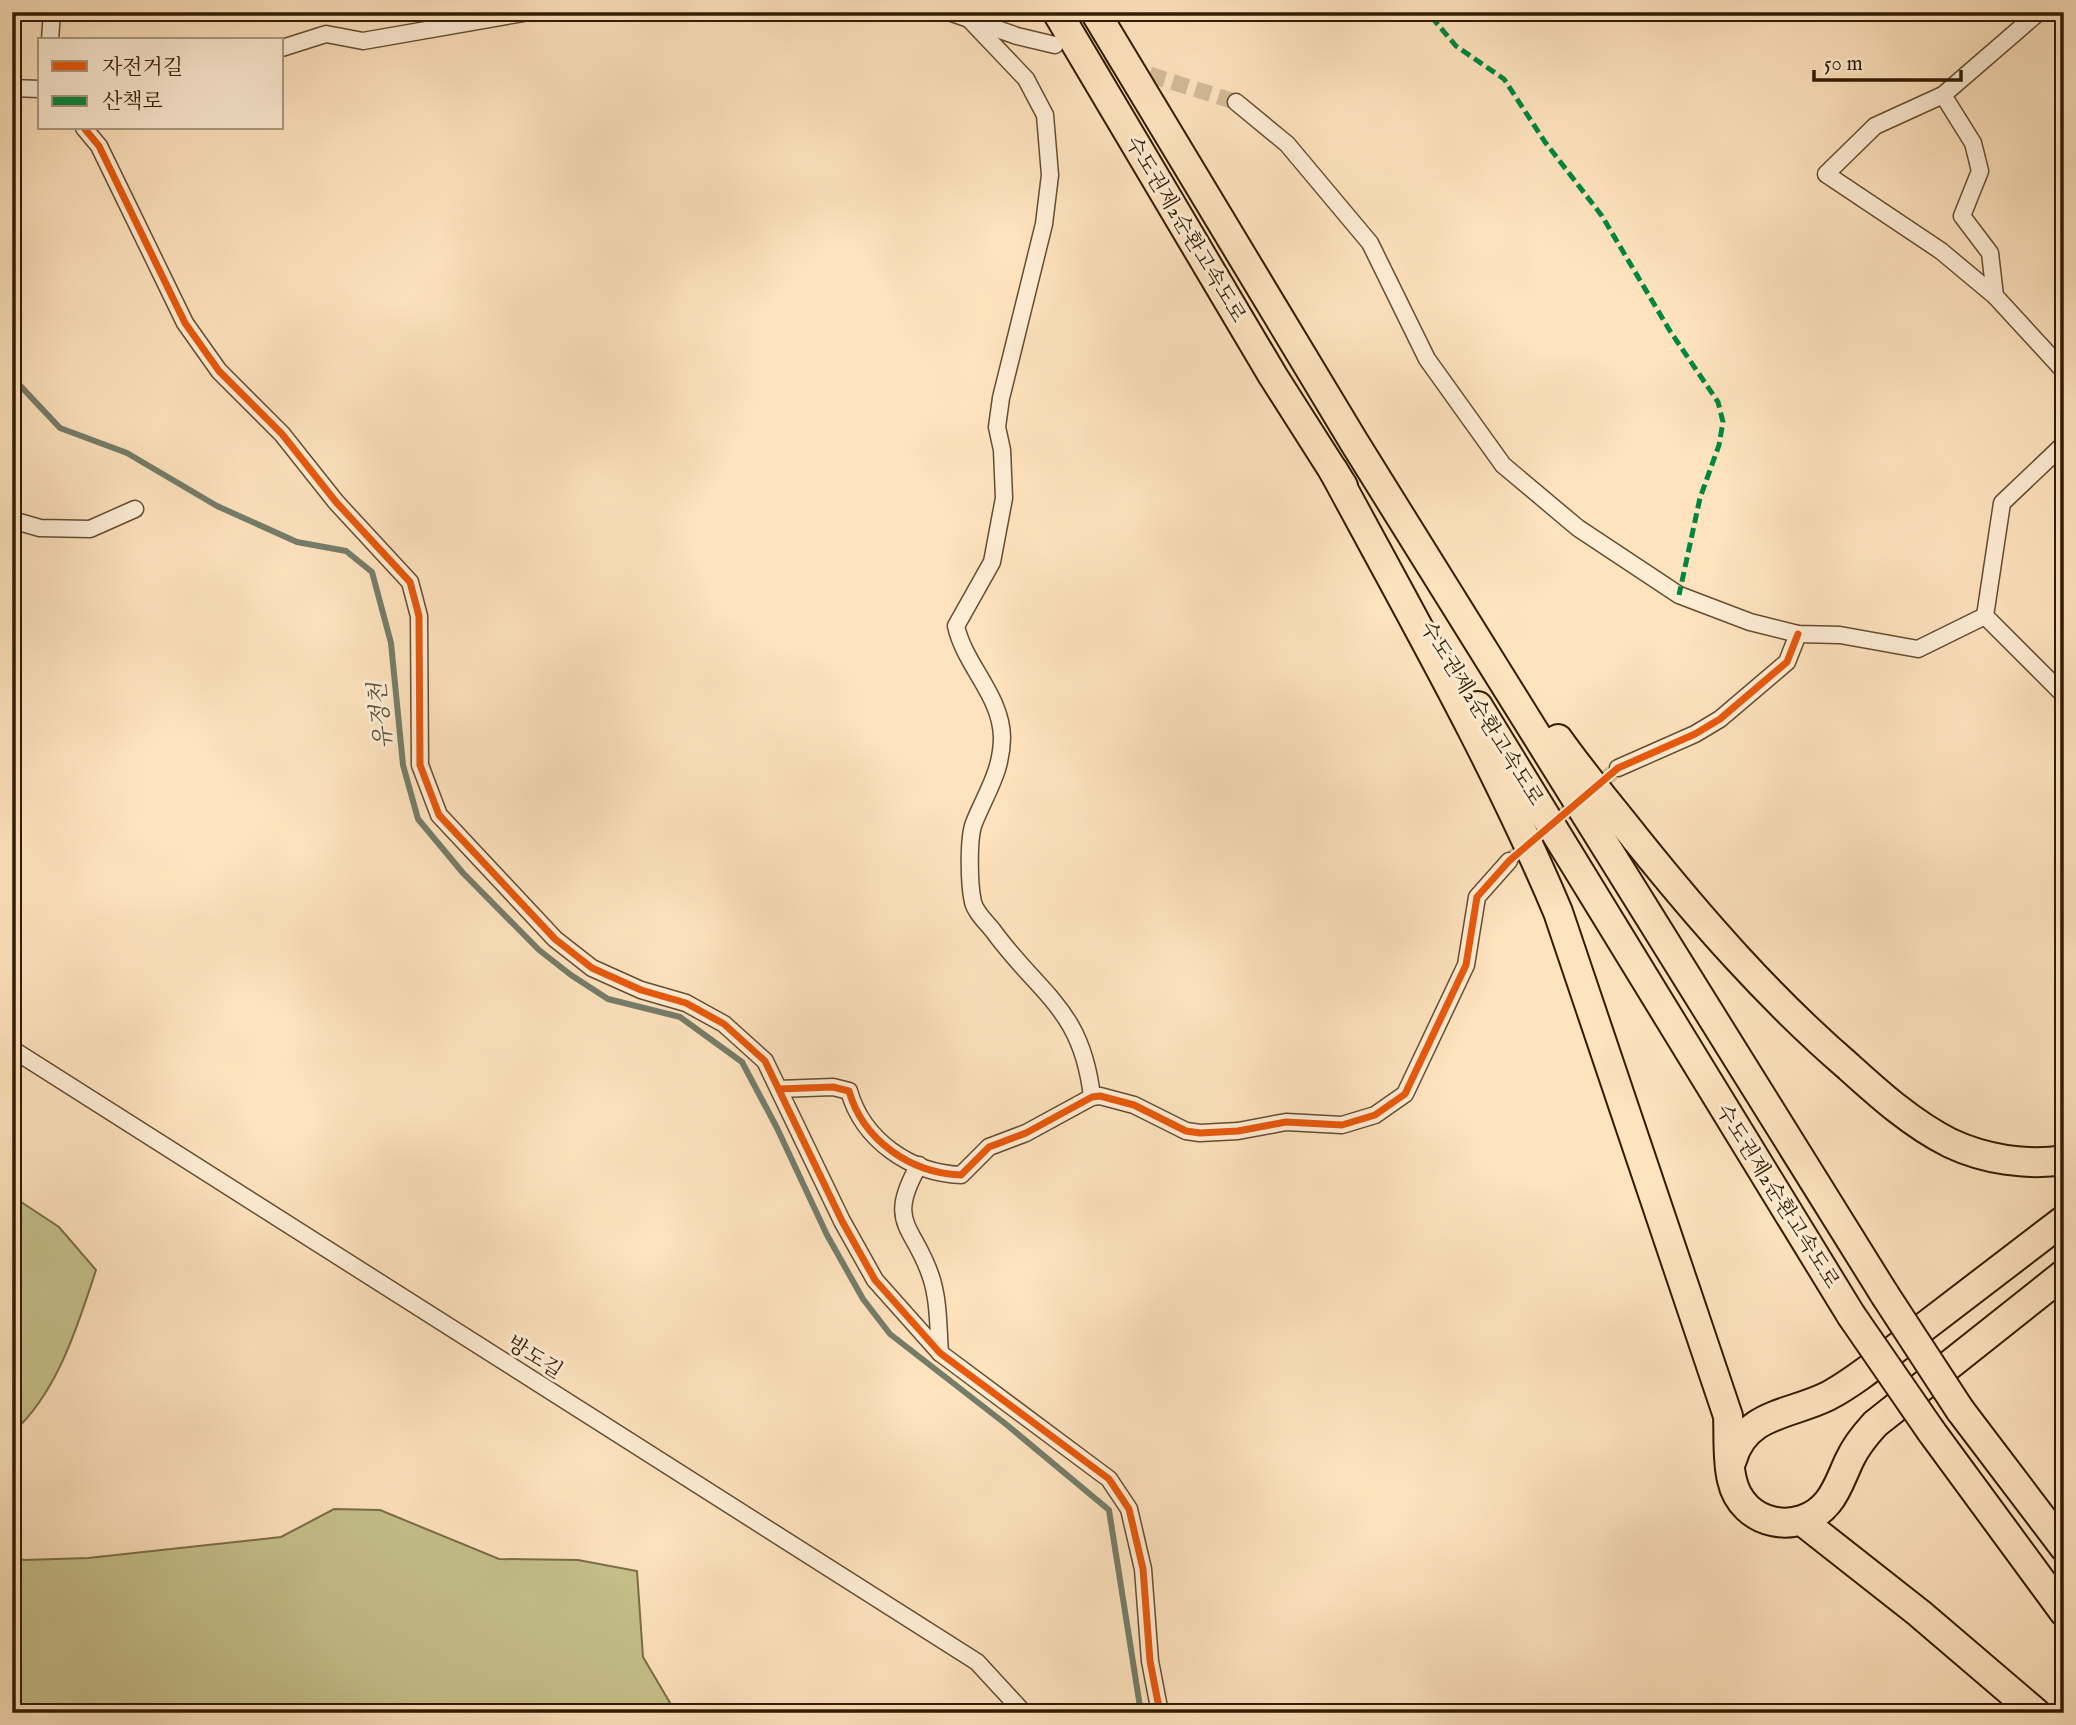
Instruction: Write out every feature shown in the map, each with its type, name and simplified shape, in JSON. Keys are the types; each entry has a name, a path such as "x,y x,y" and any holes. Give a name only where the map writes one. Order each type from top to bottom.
{"highway":[{"name":"수도권제2순환고속도로","path":"1057,12 1273,376 1851,1315 1931,1431 2064,1612"},
{"name":"수도권제2순환고속도로","path":"1095,12 1353,442 1885,1295 1960,1410 2064,1547"},
{"path":"1353,442 1570,757 1678,891 1811,1035 1921,1127 1952,1144 1989,1157 2023,1162 2064,1160"},
{"path":"1333,470 1495,776 1530,845 1558,912 1598,1023 1728,1416 1735,1489 1750,1511 1766,1520 1784,1524 1802,1521 1818,1513 1830,1500 1859,1442 1875,1424 2064,1274"},
{"path":"1731,1462 1736,1444 1747,1430 1762,1419 1810,1404 1853,1380 2064,1220"},
{"path":"1802,1521 1919,1613 2036,1713"}],"street":[{"path":"50,38 52,12"},
{"path":"284,47 326,34 363,41 529,12"},
{"path":"949,12 1017,36 1055,45"},
{"path":"2039,12 1944,95 1875,126 1826,174 1941,251 1994,296 2064,371"},
{"path":"968,18 1026,79 1045,115 1049,174 1044,224 1001,398 997,427 1002,450 1004,498 992,562 956,626 960,642 999,711 1002,737 1000,764 973,825 973,904 1002,943 1037,979 1076,1031 1088,1063 1092,1097"},
{"path":"12,88 38,89"},
{"path":"1944,95 1973,142 1980,171 1962,216 1990,253 1994,296"},
{"path":"1236,102 1287,144 1370,243 1427,359 1503,465 1578,528 1679,595 1750,622 1798,634 1840,635 1918,649 1985,616"},
{"path":"86,130 99,146 185,323 219,371 282,434 336,502 410,582 419,617 420,765 439,815 555,939 592,968 641,990 686,1003 723,1024 765,1061 842,1221 875,1280 940,1353 1109,1479 1129,1509 1143,1569 1150,1661 1160,1713"},
{"path":"1985,616 2002,503 2064,444"},
{"path":"12,520 40,528 90,529 135,509"},
{"path":"1985,616 2064,695"},
{"path":"1618,768 1720,719 1787,662 1798,634"},
{"path":"779,1089 833,1087 849,1091 854,1111 870,1133 895,1154 947,1174 961,1175 989,1147 1026,1133 1092,1097 1100,1096 1134,1105 1186,1131 1200,1133 1238,1131 1286,1122 1342,1125 1375,1115 1405,1094 1466,965 1477,897 1509,860"},
{"name":"방도길","path":"12,1049 977,1662 1024,1713"},
{"path":"919,1165 907,1185 902,1211 905,1228 931,1277 937,1309 940,1353"}],"shaded area":[{"path":"12,1196 59,1227 96,1270 54,1379 28,1417 12,1433"},
{"path":"334,1509 380,1510 499,1559 578,1560 637,1571 643,1657 676,1713 12,1713 12,1557 24,1560 88,1558 281,1537"}],"waterway":[{"name":"유정천","path":"12,377 60,428 127,453 217,506 297,542 346,551 372,572 391,643 403,765 418,819 463,873 539,950 571,975 608,999 680,1017 742,1062 777,1128 827,1235 863,1299 890,1334 1007,1425 1109,1510 1141,1713"}],"tunnel":[{"path":"1081,53 1236,102"},
{"path":"1509,861 1618,768"}],"marked path":[{"path":"1386,12 1413,14 1434,20 1456,46 1504,79 1545,142 1602,216 1670,331 1718,402 1723,422 1719,445 1700,498 1679,595"}],"cycle path":[{"path":"86,130 99,146 185,323 219,371 282,434 336,502 410,582 419,616 420,765 439,815 555,939 592,968 641,990 686,1003 724,1024 765,1061 842,1221 875,1280 940,1353 1109,1479 1129,1509 1143,1569 1150,1661 1160,1713"},
{"path":"779,1089 833,1087 849,1091 865,1125 891,1151 924,1168 961,1175 989,1147 1026,1133 1092,1097 1100,1096 1134,1105 1186,1131 1200,1133 1238,1131 1286,1122 1342,1125 1375,1115 1405,1094 1466,965 1477,897 1509,861 1618,768 1695,734 1720,719 1787,662 1798,634"}]}
